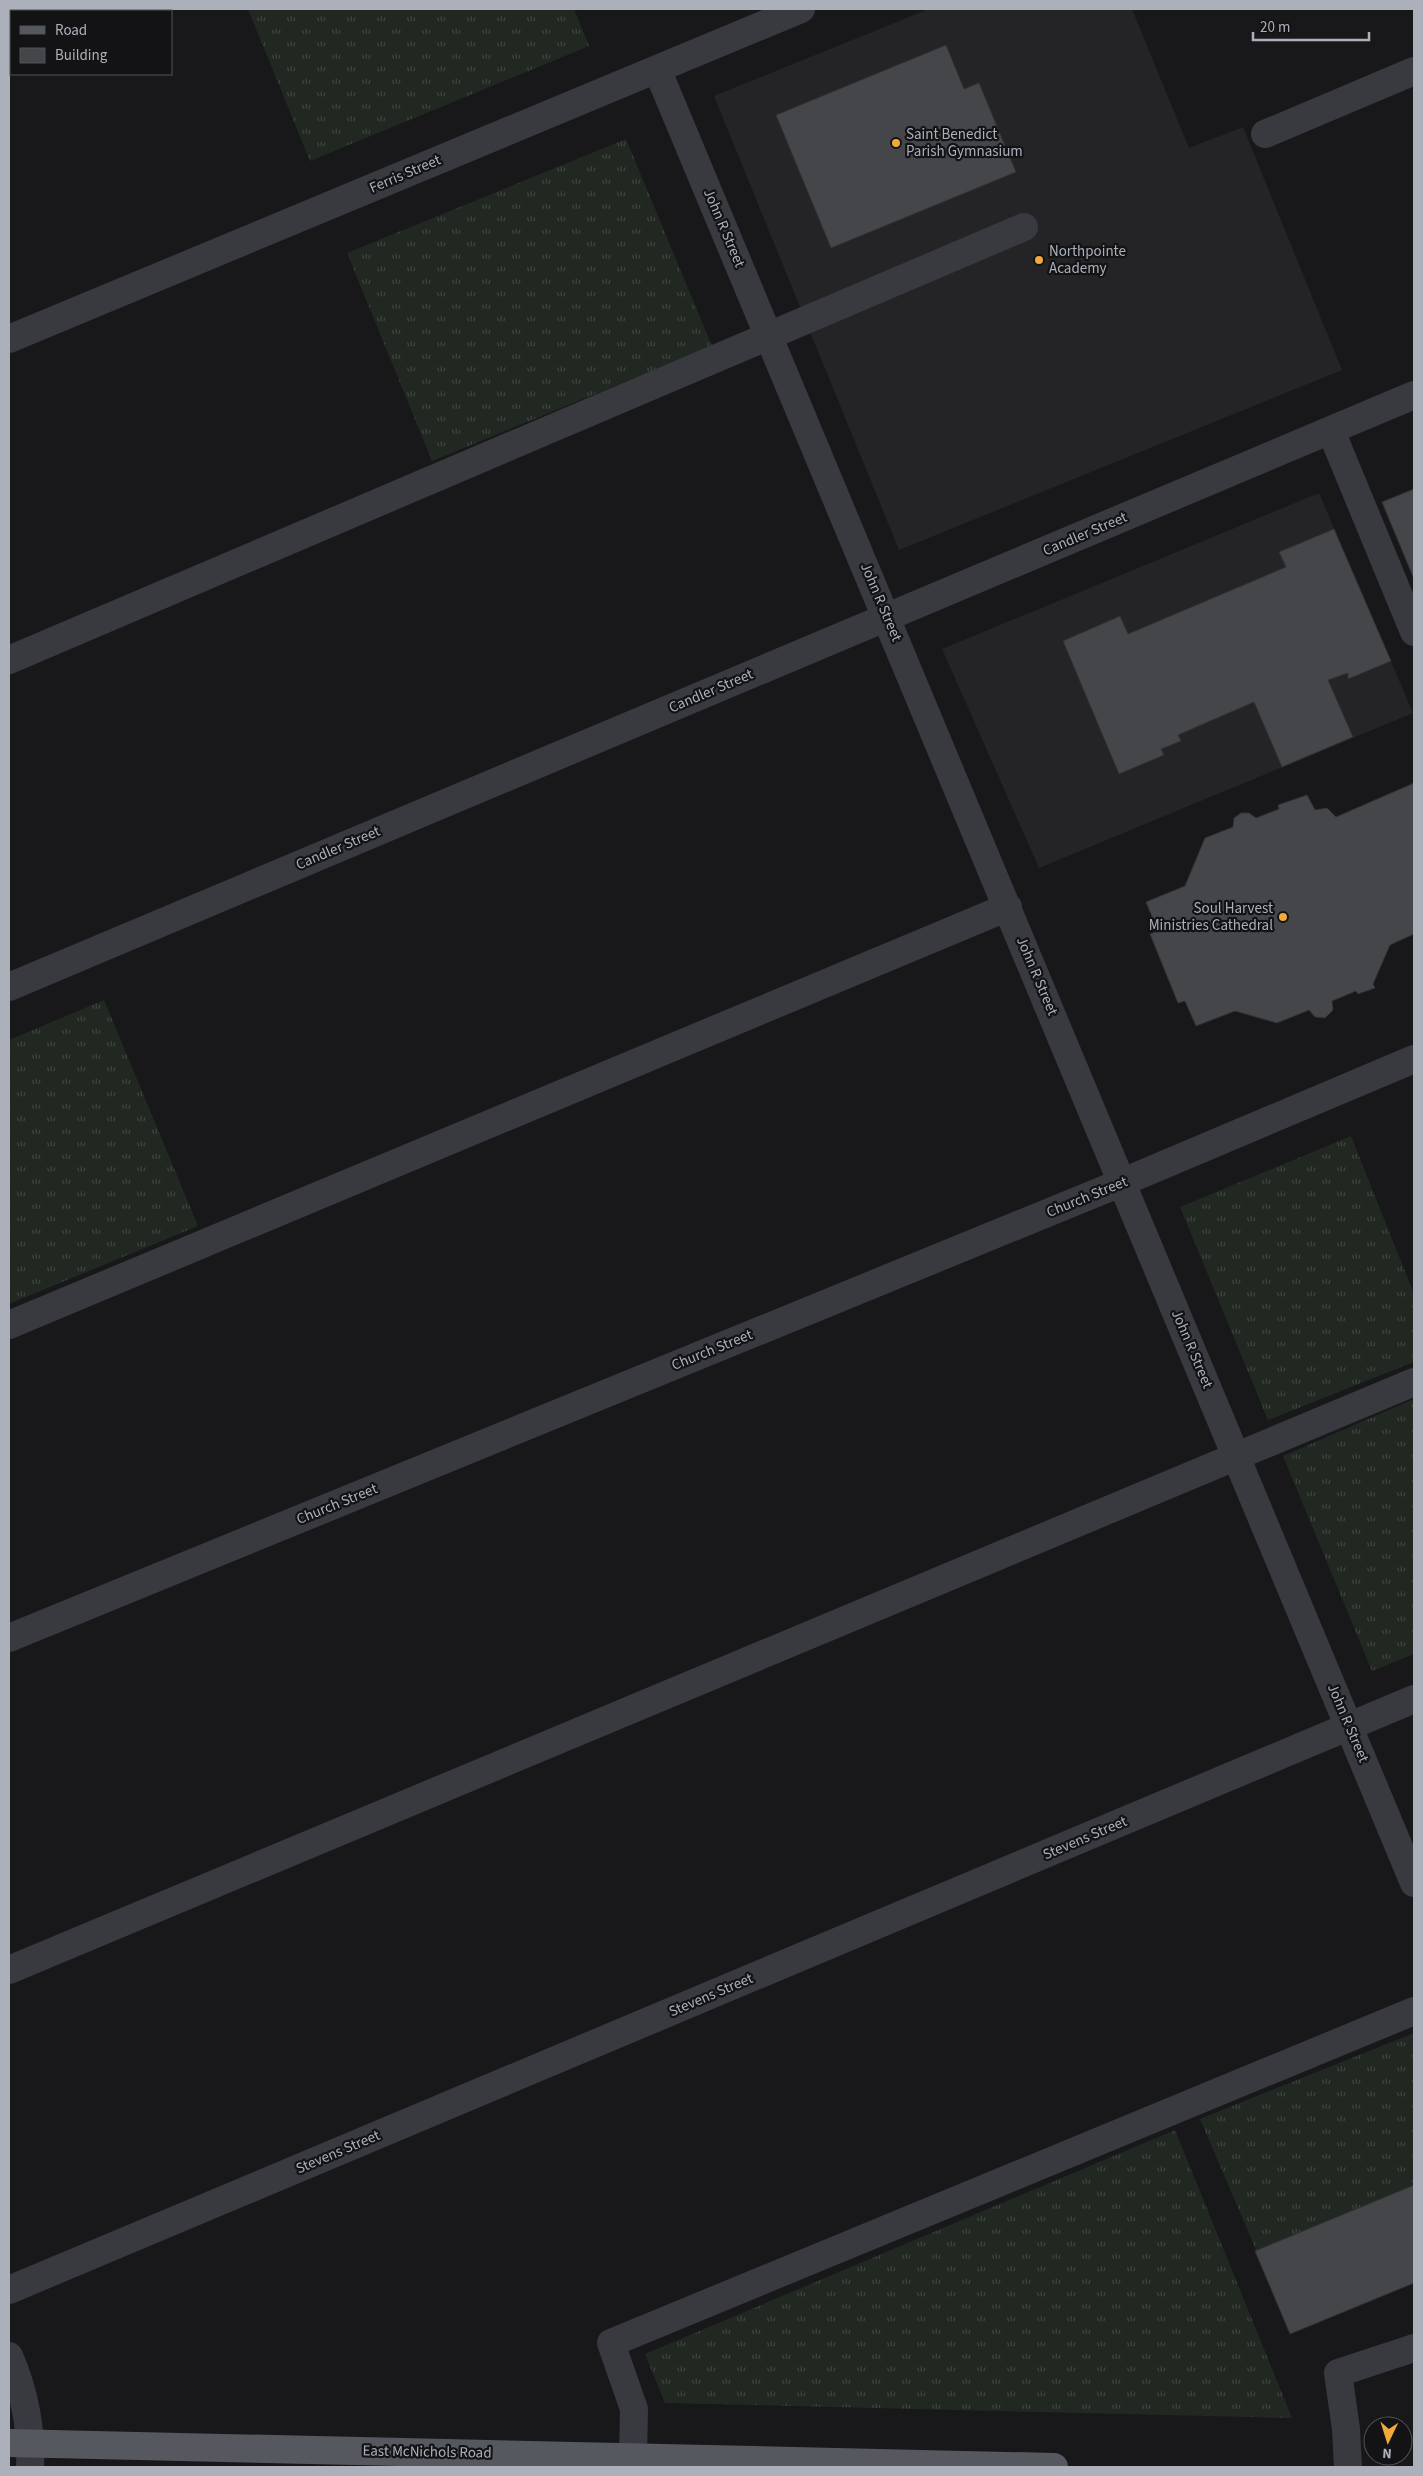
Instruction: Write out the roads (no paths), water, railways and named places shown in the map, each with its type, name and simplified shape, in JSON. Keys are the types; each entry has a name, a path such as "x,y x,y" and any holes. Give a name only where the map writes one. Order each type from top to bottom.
{"main road":[{"name":"East McNichols Road","path":"23,2451 633,2457 1054,2467"}],"street":[{"name":"Ferris Street","path":"9,339 801,9"},
{"name":"John R Street","path":"657,69 1414,1883"},
{"path":"1265,134 1414,71"},
{"path":"9,660 770,337 1024,227"},
{"name":"Candler Street","path":"9,987 1414,395"},
{"path":"1331,430 1414,632"},
{"path":"9,1324 1008,907"},
{"name":"Church Street","path":"9,1638 1123,1182 1414,1059"},
{"path":"9,1970 1414,1382"},
{"name":"Stevens Street","path":"9,2290 1414,1699"},
{"path":"633,2457 634,2409 611,2343 1414,2012"},
{"path":"1348,2467 1346,2429 1338,2373 1414,2348"},
{"path":"9,2356 17,2375 23,2451"}],"place":[{"name":"Saint Benedict Parish Gymnasium","path":"896,143"},
{"name":"Northpointe Academy","path":"1039,260"},
{"name":"Soul Harvest Ministries Cathedral","path":"1283,917"}]}
